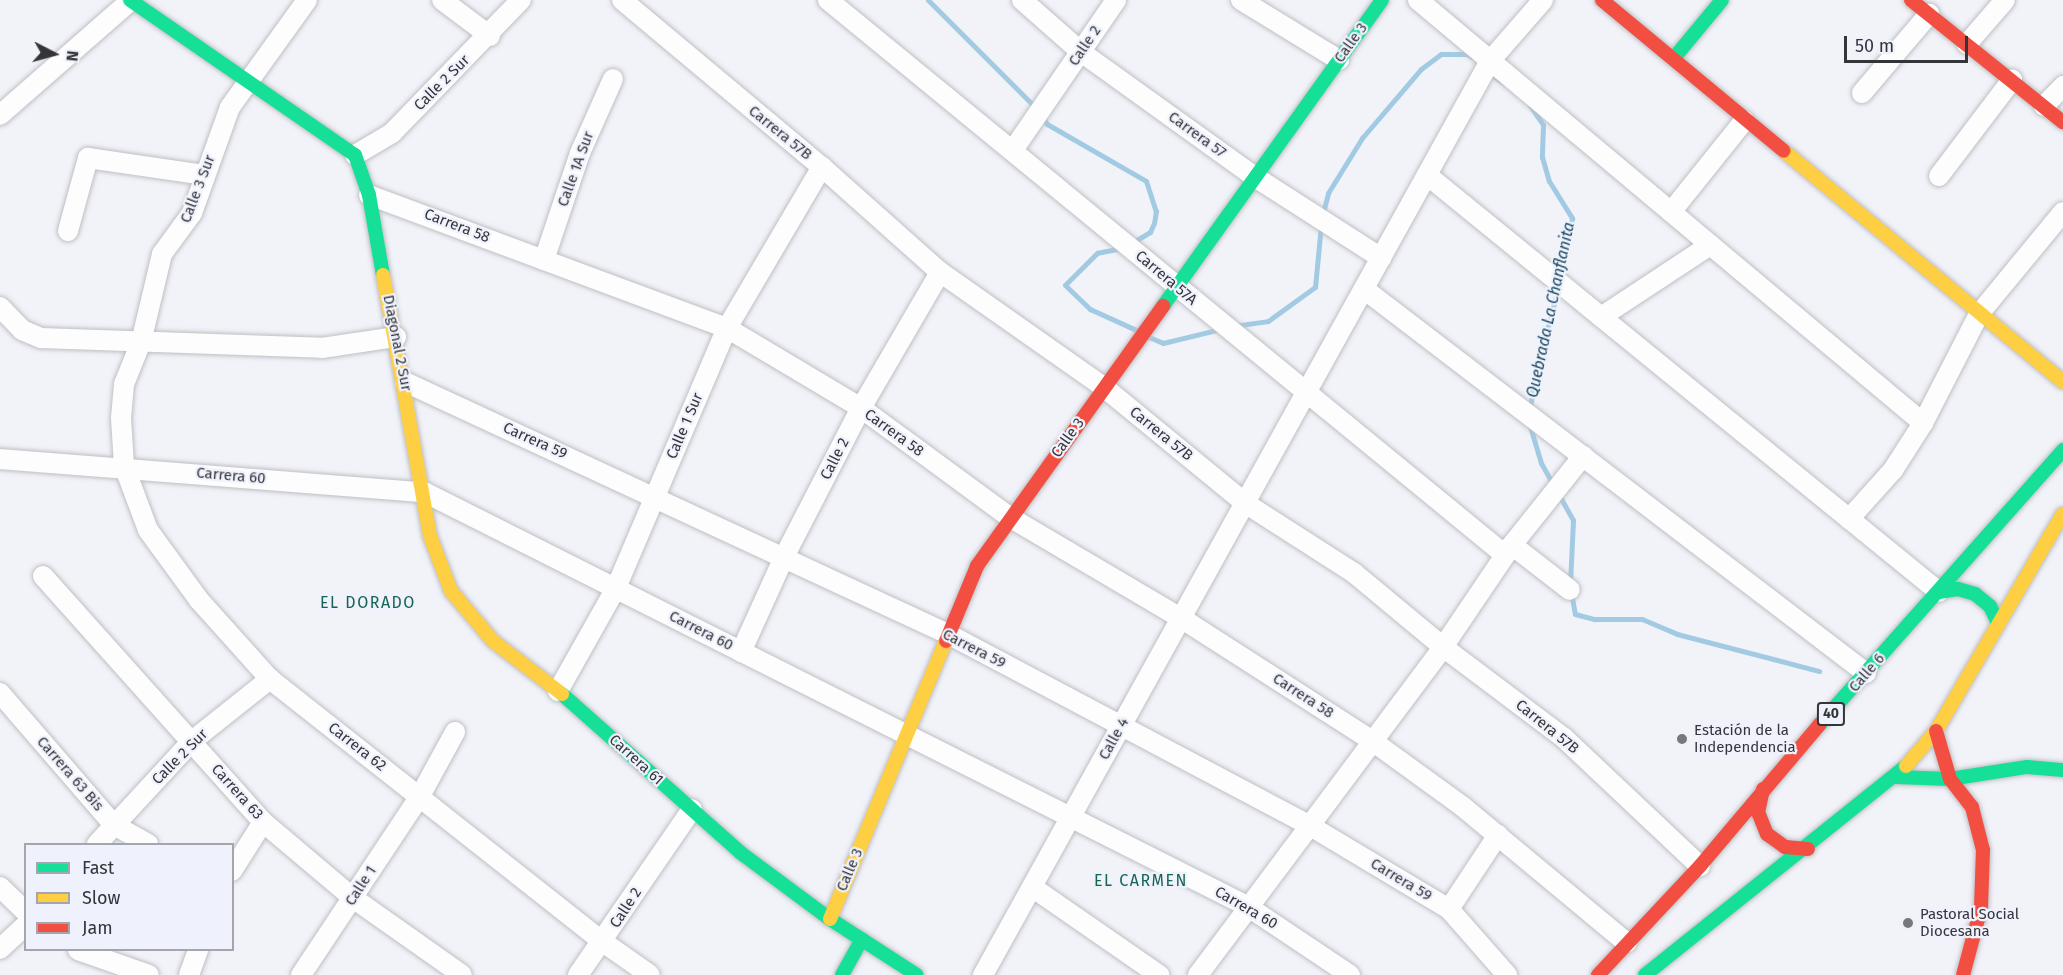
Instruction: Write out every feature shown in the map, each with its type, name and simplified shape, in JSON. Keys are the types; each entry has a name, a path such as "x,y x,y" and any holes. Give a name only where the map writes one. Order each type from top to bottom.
{"main road":[{"path":"130,0 248,79 355,155 369,195"},
{"name":"Calle 3","path":"830,919 977,566 1382,0"},
{"path":"1602,0 1674,58 1744,121 2063,382"},
{"path":"1674,58 1722,0"},
{"path":"1911,0 2063,122"},
{"name":"Diagonal 2 Sur","path":"369,195 424,492"},
{"name":"Calle 6","path":"1598,975 1700,866 1763,789 2063,450"},
{"name":"Carrera 61","path":"424,492 430,536 451,591 493,641 558,691 741,853 830,919 917,975"},
{"path":"1645,975 1808,849 1896,777 1936,731 2063,514"},
{"path":"1939,592 1958,589 1976,594 1990,606 1998,623"},
{"path":"1936,731 1950,779 1972,807 1983,850 1981,908 1963,975"},
{"path":"1896,777 1950,779 2027,767 2063,771"},
{"path":"1763,789 1758,812 1767,834 1785,847 1808,849"},
{"path":"842,975 862,939"}],"street":[{"path":"3,106 130,0"},
{"name":"Calle 3 Sur","path":"124,466 121,417 124,384 141,342 155,273 162,254 192,213 222,124 248,79 307,0"},
{"path":"442,0 490,36"},
{"name":"Calle 2 Sur","path":"355,155 392,133 490,36 521,0"},
{"name":"Carrera 57B","path":"622,0 822,167 940,272 1105,388 1245,503 1354,573 1443,648 1564,738 1700,866"},
{"name":"Carrera 57A","path":"828,0 1013,150 1305,394 1509,550 1570,590"},
{"name":"Carrera 57","path":"1022,0 1081,52 1255,177 1381,258"},
{"name":"Calle 2","path":"1013,150 1116,0"},
{"path":"1241,0 1266,6 1339,60"},
{"path":"1418,0 1923,423"},
{"name":"Calle 4","path":"983,975 1490,61 1543,0"},
{"path":"1967,44 2005,0"},
{"path":"1862,93 1929,14"},
{"name":"Calle 1A Sur","path":"544,260 580,153 613,79"},
{"path":"1939,176 2012,80"},
{"path":"2044,106 2063,86"},
{"path":"1671,212 1744,121"},
{"path":"68,231 88,158 204,175"},
{"name":"Calle 1 Sur","path":"558,691 616,588 727,328 822,167"},
{"path":"1427,175 1939,592"},
{"name":"Carrera 58","path":"369,195 727,328 861,408 1011,518 1181,618 1371,740 1498,835 1627,944"},
{"path":"1849,519 1893,470 1923,423 1979,314 2063,212"},
{"path":"1601,316 1710,245"},
{"name":"Calle 2","path":"741,652 784,557 861,408 940,272"},
{"path":"1364,289 1518,410 1583,456 1866,674"},
{"path":"0,307 22,330 41,338 322,348 396,337"},
{"name":"Carrera 59","path":"405,382 656,496 948,634 1307,824 1449,909 1507,975"},
{"path":"1198,975 1307,824 1443,648 1509,550 1583,456"},
{"name":"Carrera 60","path":"0,459 124,466 424,492 1247,906 1350,975"},
{"name":"Carrera 62","path":"124,466 148,530 199,600 270,679 603,942 650,975"},
{"name":"Carrera 63","path":"43,576 263,822 353,898 462,975"},
{"name":"Calle 2 Sur","path":"99,843 192,741 270,679"},
{"name":"Carrera 63 Bis","path":"0,693 114,825 146,843"},
{"path":"420,796 455,732"},
{"name":"Calle 1","path":"301,975 420,796"},
{"name":"Calle 2","path":"578,975 603,942 692,809"},
{"path":"234,868 263,822"},
{"path":"1449,909 1498,835"},
{"path":"0,887 24,910"},
{"path":"1032,887 1159,975"},
{"path":"0,949 24,927"},
{"path":"81,951 149,975"},
{"path":"189,975 198,951"}],"waterway":[{"name":"Quebrada La Chanflanita","path":"928,0 1036,108"},
{"name":"Quebrada La Chanflanita","path":"1322,216 1328,193 1362,138 1421,69 1441,54 1467,54 1472,57"},
{"name":"Quebrada La Chanflanita","path":"1487,72 1504,83"},
{"name":"Quebrada La Chanflanita","path":"1529,104 1543,125 1542,157 1549,181 1572,218 1561,276"},
{"name":"Quebrada La Chanflanita","path":"1041,116 1047,124 1146,181 1156,211 1154,223 1150,232 1130,244"},
{"name":"Quebrada La Chanflanita","path":"1233,326 1268,321 1315,287 1321,225"},
{"name":"Quebrada La Chanflanita","path":"1122,248 1097,253 1065,285 1090,309 1136,330"},
{"name":"Quebrada La Chanflanita","path":"1530,411 1533,384 1558,288"},
{"name":"Quebrada La Chanflanita","path":"1149,337 1163,343 1221,329"},
{"name":"Quebrada La Chanflanita","path":"1529,423 1541,463 1573,520 1570,583"},
{"name":"Quebrada La Chanflanita","path":"1571,592 1575,614 1594,619 1642,619 1677,634 1819,671"}],"traffic: fast":[{"path":"130,0 355,155 369,195 383,275"},
{"path":"1163,306 1382,0"},
{"path":"1674,58 1722,0"},
{"path":"1819,725 2063,450"},
{"path":"1939,592 1958,589 1975,594 1990,606 1998,623"},
{"path":"562,694 741,853 830,919 917,975"},
{"path":"1645,975 1906,766"},
{"path":"1896,777 1950,779 2027,767 2063,770"},
{"path":"842,975 862,939"}],"traffic: slow":[{"path":"1784,151 2063,382"},
{"path":"383,275 430,536 451,591 493,641 562,694"},
{"path":"1906,766 1936,731 2063,514"},
{"path":"830,919 946,641"}],"traffic: jam":[{"path":"1602,0 1784,151"},
{"path":"1911,0 2063,122"},
{"path":"946,641 977,566 1163,306"},
{"path":"1598,975 1700,866 1819,725"},
{"path":"1936,731 1950,779 1972,807 1983,850 1981,908 1963,975"},
{"path":"1763,789 1758,812 1767,834 1785,847 1808,849"}],"place":[{"name":"Estación de la Independencia","path":"1682,739"},
{"name":"Pastoral Social Diocesana","path":"1908,923"}],"district":[{"name":"EL DORADO","path":"368,603"},
{"name":"EL CARMEN","path":"1141,881"}]}
